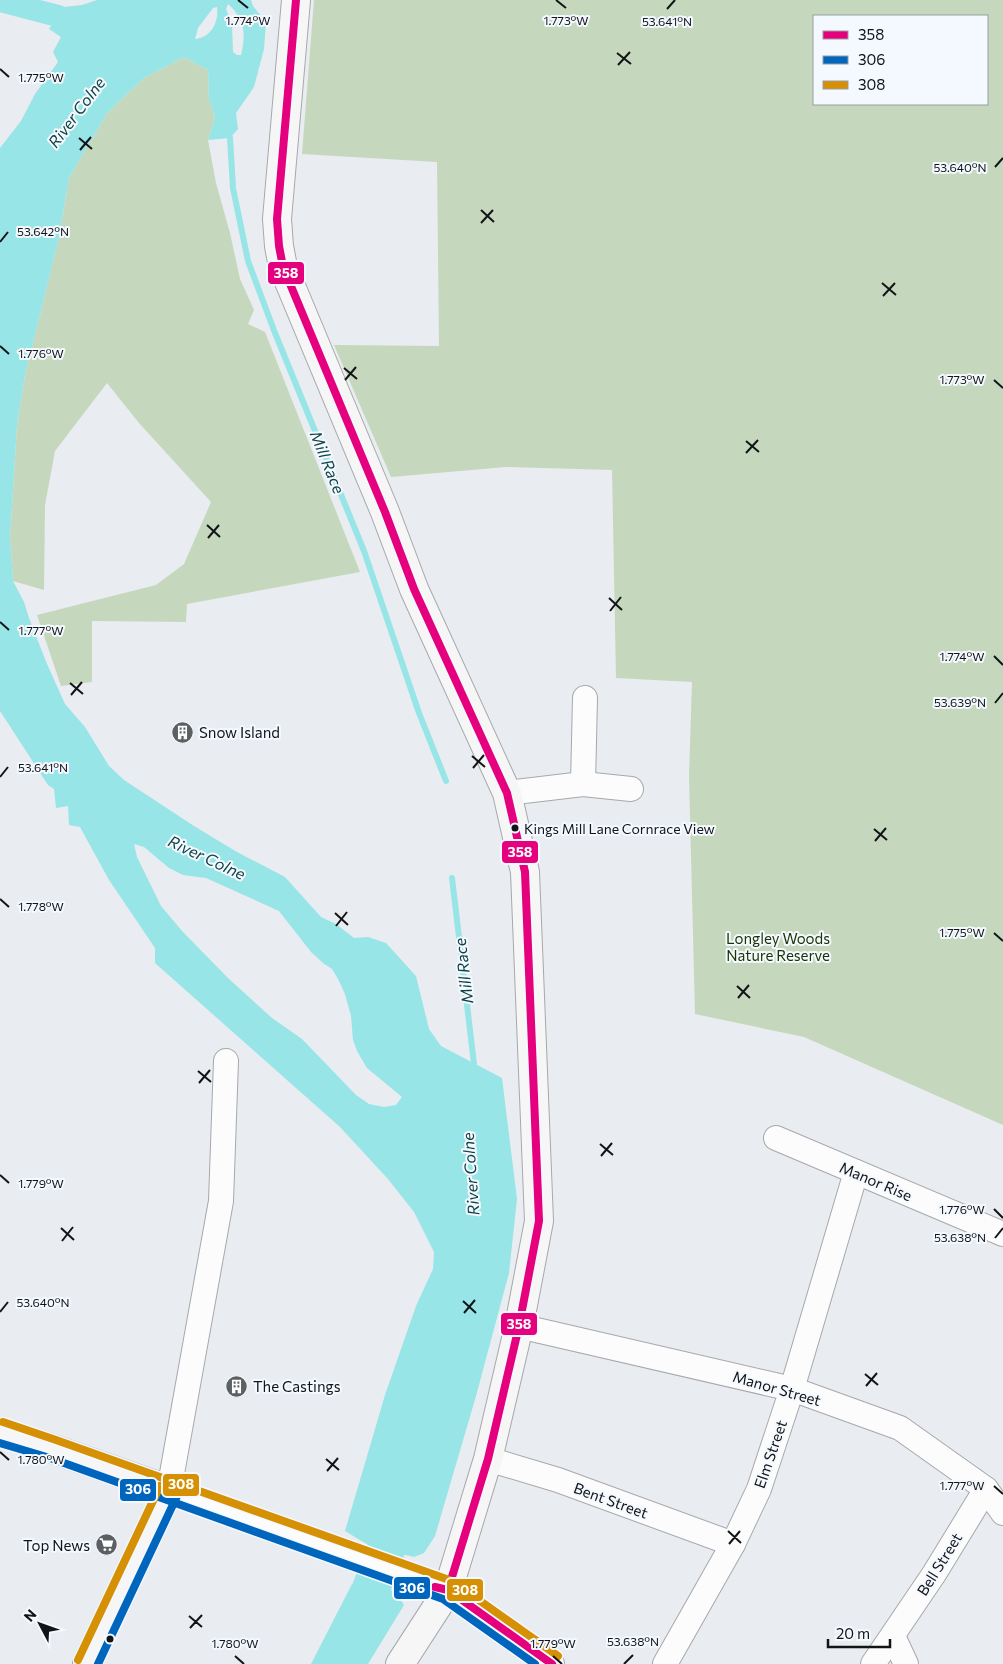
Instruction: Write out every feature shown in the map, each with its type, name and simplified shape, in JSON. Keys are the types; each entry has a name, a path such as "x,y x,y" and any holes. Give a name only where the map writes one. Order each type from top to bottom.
{"street":[{"path":"296,0 277,220 283,267 385,512 414,589 507,793 525,872 539,1221 519,1326 488,1459 442,1589 400,1664"},
{"path":"583,784 585,698"},
{"path":"507,793 583,784 631,789"},
{"path":"86,1664 168,1490 221,1201 226,1061"},
{"name":"Manor Rise","path":"776,1138 1003,1234"},
{"name":"Elm Street","path":"665,1664 733,1544 759,1489 792,1389 856,1172"},
{"name":"Manor Street","path":"519,1326 792,1389 900,1428 986,1489 1003,1513"},
{"path":"0,1432 53,1449 442,1589 552,1664"},
{"name":"Bent Street","path":"488,1459 558,1480 733,1544"},
{"name":"Bell Street","path":"873,1664 893,1636 986,1489"},
{"path":"893,1636 906,1664"}],"green space":[{"name":"Longley Woods Nature Reserve","path":"314,0 1003,0 1003,1125 804,1037 695,1014 689,776 692,682 616,678 612,470 506,467 391,477 334,345 439,346 437,162 302,154"},
{"path":"184,57 208,70 209,98 215,118 208,140 216,183 240,279 254,310 248,324 265,332 360,572 187,604 186,622 92,621 92,682 61,686 37,615 156,585 184,564 211,502 139,423 107,383 55,451 45,505 44,590 13,581 10,538 17,425 25,375 58,242 69,178 107,113 144,78"}],"water":[{"path":"97,0 251,0 253,6 266,22 264,49 254,87 236,113 238,129 230,138 208,140 215,118 209,98 208,70 184,57 144,78 107,113 69,178 58,242 25,375 17,425 10,538 13,581 24,602 47,664 65,704 85,727 109,766 124,780 194,826 237,852 285,877 321,917 336,924 354,938 368,937 386,943 416,976 429,1029 441,1046 502,1078 517,1199 509,1273 476,1396 435,1536 424,1553 414,1557 370,1546 345,1531 385,1395 416,1306 433,1269 434,1252 414,1212 388,1179 340,1127 155,963 155,948 109,880 80,827 69,825 68,806 56,808 54,789 48,785 0,711 0,148 21,121 35,94 58,62 53,52 61,37 49,29 64,7 82,5","holes":["228,4 238,15 243,27 241,55 233,52 232,24 226,9","217,7 217,18 213,28 205,36 195,39 198,28 213,8","134,844 144,847 169,868 183,875 206,878 279,911 311,952 332,969 345,994 351,1016 353,1040 357,1051 367,1068 402,1097 396,1105 384,1107 369,1104 356,1095 302,1039 272,1018 229,979 182,931 161,906 137,857"]},
{"path":"352,1584 395,1591 404,1605 368,1664 311,1664"}],"waterway":[{"path":"0,1 58,16"},
{"name":"Mill Race","path":"230,138 233,188 248,261 275,333 364,551 419,713 446,781"},
{"name":"Mill Race","path":"452,878 474,1064"},
{"name":"River Colne","path":"342,1664 404,1503"}],"transit line":[{"name":"358","path":"296,0 277,219 283,267 385,512 414,589 507,793 525,872 539,1221 519,1326 488,1459 448,1590"},
{"name":"308","path":"3,1422 452,1581 558,1656"},
{"name":"306","path":"0,1443 50,1458 443,1599 535,1664"},
{"name":"308","path":"78,1660 160,1486"},
{"name":"306","path":"98,1664 178,1494"},
{"name":"358","path":"435,1587 448,1590 552,1664"}],"place":[{"name":"Snow Island","path":"183,732"},
{"name":"Kings Mill Lane Cornrace View","path":"515,828"},
{"name":"The Castings","path":"237,1386"},
{"name":"Top News","path":"106,1545"}]}
